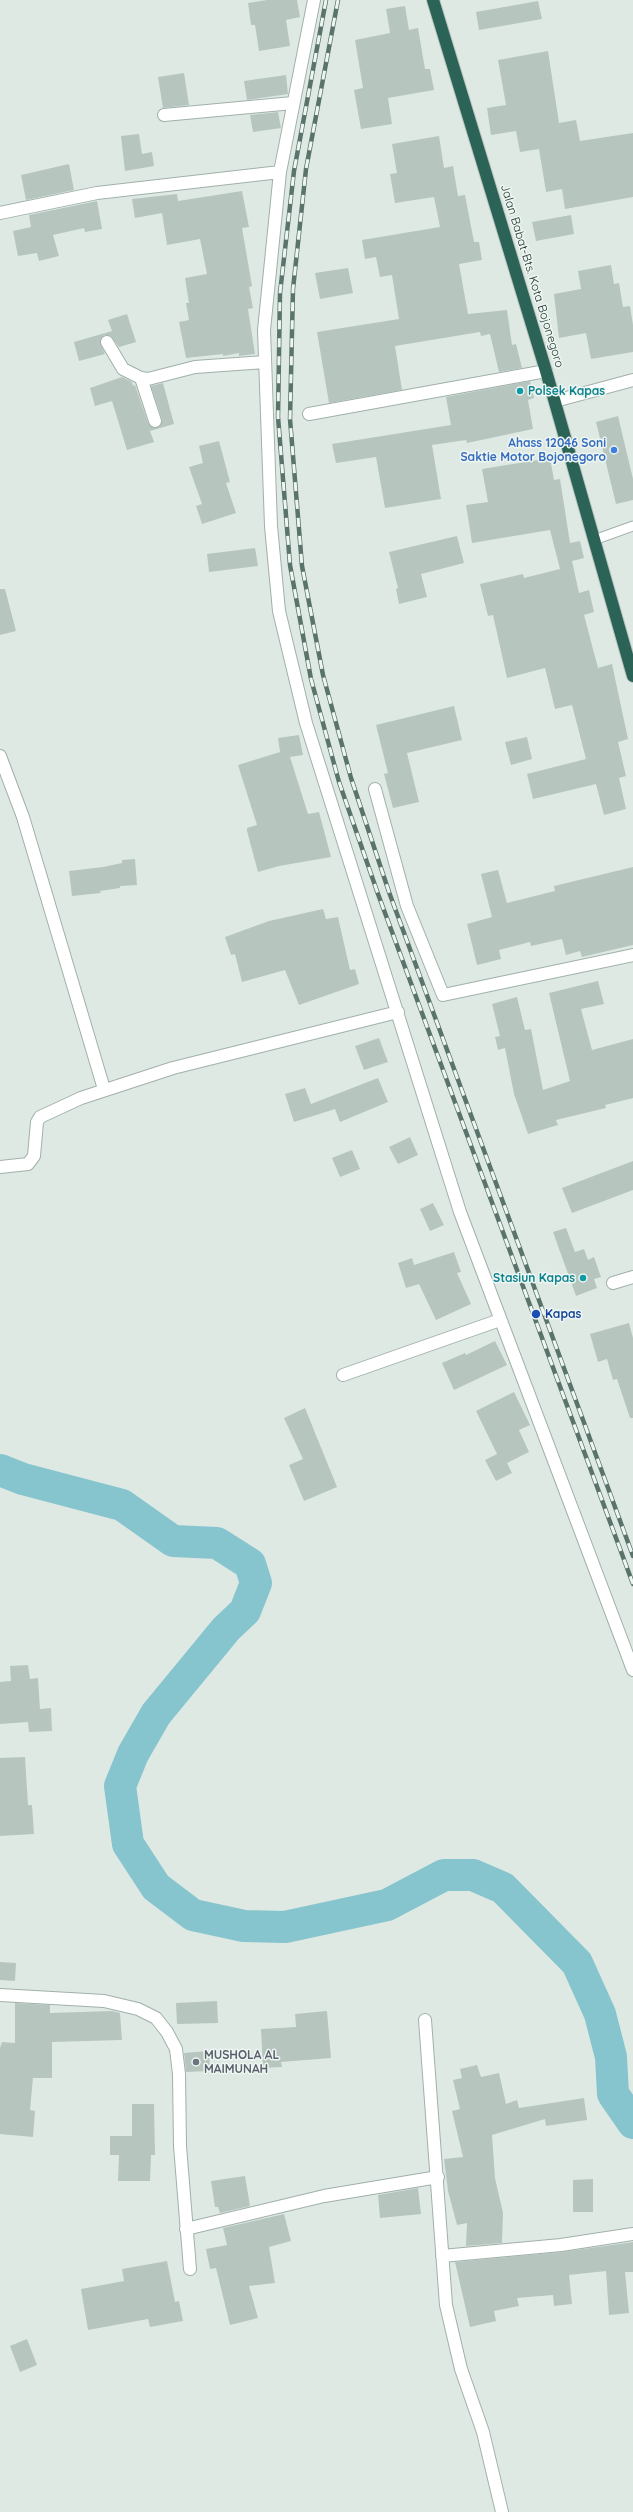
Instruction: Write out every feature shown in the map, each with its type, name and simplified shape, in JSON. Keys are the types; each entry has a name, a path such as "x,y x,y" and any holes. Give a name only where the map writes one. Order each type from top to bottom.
{"highway":[{"name":"Jalan Babat-Bts. Kota Bojonegoro","path":"433,0 555,401 633,676"}],"street":[{"path":"314,0 280,172 264,330 271,526 279,611 306,723 460,1212 633,1670"},
{"path":"164,115 293,103"},
{"path":"0,212 97,193 280,172"},
{"path":"107,342 123,369 141,378 148,379 195,367 264,362"},
{"path":"309,414 546,371"},
{"path":"141,378 155,421"},
{"path":"555,401 633,380"},
{"path":"0,756 23,817 104,1089"},
{"path":"375,789 407,906 443,995 633,954"},
{"path":"0,1167 28,1164 32,1160 34,1156 37,1122 44,1114 104,1089 181,1066 398,1012"},
{"path":"613,1283 633,1277"},
{"path":"343,1375 500,1320"},
{"path":"0,1995 104,2001 138,2009 156,2018 167,2032 176,2049 179,2074 180,2146 190,2269"},
{"path":"424,2020 438,2177 446,2305 461,2369 483,2432 502,2512"},
{"path":"186,2229 324,2196 438,2177"},
{"path":"442,2256 561,2245 633,2234"}],"lane":[{"path":"594,540 633,526"}],"building":[{"path":"267,0 297,0 300,17 286,20 290,46 259,51 255,25 251,25 248,3"},
{"path":"538,1 542,19 479,30 476,12"},
{"path":"405,6 409,30 418,28 425,69 430,69 434,90 388,98 392,124 361,129 354,90 363,88 355,40 390,33 386,9"},
{"path":"548,51 559,123 576,120 580,141 633,133 633,197 565,209 562,189 546,192 539,149 520,152 516,131 491,135 487,108 506,105 498,60"},
{"path":"184,73 189,105 163,108 158,77"},
{"path":"286,75 288,94 247,100 244,81"},
{"path":"278,112 281,128 253,132 250,115"},
{"path":"139,134 142,154 152,152 154,166 125,171 121,136"},
{"path":"439,136 444,168 453,166 458,196 465,195 474,242 479,242 482,260 459,264 468,314 507,310 512,345 516,344 522,368 499,372 490,334 481,336 480,332 395,346 402,390 329,403 317,332 399,319 392,275 380,277 376,257 365,259 362,240 440,227 434,197 395,203 390,174 397,173 392,144"},
{"path":"69,164 74,190 26,200 21,175"},
{"path":"242,191 249,227 242,228 252,286 249,287 253,308 248,309 255,354 239,356 239,353 223,356 223,354 186,358 179,322 189,320 186,303 189,303 185,278 207,274 200,239 167,245 162,213 135,218 132,199 177,194 178,201"},
{"path":"97,201 102,229 85,232 84,228 53,235 59,256 39,261 37,253 18,256 13,231 31,227 29,215"},
{"path":"571,215 574,234 536,241 532,222"},
{"path":"611,265 614,284 619,283 623,307 630,306 633,325 633,352 591,359 586,333 559,338 554,294 581,289 578,271"},
{"path":"348,268 353,293 320,299 315,273"},
{"path":"127,314 136,342 119,347 111,336 104,335 100,342 105,354 79,361 74,342 112,331 108,320"},
{"path":"122,377 132,382 133,386 135,385 148,423 154,428 160,426 162,419 151,386 163,383 174,424 150,431 154,442 127,450 112,401 95,406 90,388"},
{"path":"530,381 534,398 528,400 533,429 467,443 466,440 432,445 441,499 385,508 376,457 336,463 332,444 451,425 446,397"},
{"name":"Ahass 12046 Soni Saktie Motor Bojonegoro","path":"618,416 633,479 633,500 616,504 596,422"},
{"path":"219,441 230,482 226,483 236,513 202,524 196,506 202,504 189,467 203,463 199,446"},
{"path":"550,458 554,480 560,479 570,543 580,541 584,558 572,561 579,593 589,590 594,612 584,615 598,668 612,664 628,739 618,742 626,776 619,778 626,809 604,815 596,784 533,799 527,774 586,759 572,705 555,709 545,668 507,678 493,615 488,616 480,584 523,574 524,578 560,569 550,530 472,543 466,505 488,502 482,469"},
{"path":"457,536 464,563 421,574 427,597 399,604 396,589 398,588 389,552"},
{"path":"255,548 258,566 209,572 207,554"},
{"path":"0,589 5,589 16,631 0,635"},
{"path":"454,706 462,740 407,753 419,802 393,808 384,774 388,773 376,725"},
{"path":"299,735 303,755 290,757 308,814 319,812 331,857 279,866 258,872 247,831 247,828 257,825 238,765 280,752 278,738"},
{"path":"527,737 532,759 511,765 505,742"},
{"path":"135,859 137,885 120,886 120,888 100,891 101,893 72,896 69,871 103,867 122,863 122,860"},
{"path":"633,867 633,945 582,957 580,951 566,955 562,939 531,946 530,942 499,950 501,959 477,965 467,924 492,917 481,874 498,870 507,903 555,891 554,886"},
{"path":"323,909 326,919 338,917 350,970 355,969 359,984 299,1005 285,970 242,982 235,954 231,955 225,937 269,921"},
{"path":"598,981 604,1004 581,1009 592,1050 633,1039 633,1098 605,1105 606,1108 556,1120 558,1125 528,1134 514,1094 505,1048 498,1050 495,1037 500,1036 492,1004 517,997 525,1030 531,1029 543,1090 570,1081 549,993"},
{"path":"379,1038 388,1062 364,1070 355,1046"},
{"path":"378,1078 388,1102 340,1122 335,1109 294,1122 285,1094 305,1088 311,1104"},
{"path":"410,1137 418,1155 398,1164 389,1147"},
{"path":"352,1150 360,1169 340,1177 332,1158"},
{"path":"633,1161 633,1190 572,1213 562,1188"},
{"path":"433,1203 444,1225 430,1231 420,1209"},
{"name":"Stasiun Kapas","path":"566,1228 575,1252 584,1249 588,1260 594,1257 601,1277 594,1279 597,1288 576,1296 553,1232"},
{"path":"454,1252 461,1272 457,1273 471,1304 436,1320 419,1284 406,1288 398,1263 412,1258 414,1265"},
{"path":"629,1323 633,1338 633,1418 630,1418 617,1379 613,1380 607,1359 598,1362 590,1334"},
{"path":"495,1341 507,1365 454,1390 442,1363 465,1353 466,1355"},
{"path":"514,1392 530,1425 519,1430 529,1452 507,1463 512,1473 496,1481 485,1460 497,1454 476,1411"},
{"path":"305,1408 337,1487 304,1501 289,1465 303,1459 284,1418"},
{"path":"28,1665 30,1679 38,1678 40,1709 51,1708 52,1731 29,1732 28,1722 0,1724 0,1682 11,1681 10,1666"},
{"path":"25,1757 28,1805 32,1805 34,1834 0,1836 0,1758"},
{"path":"0,1962 16,1963 15,1981 0,1980"},
{"path":"217,2001 218,2023 177,2024 176,2003"},
{"path":"15,2003 50,2005 50,2013 112,2011 120,2013 122,2040 52,2042 52,2078 33,2078 30,2110 35,2111 33,2137 0,2134 0,2048 2,2042 15,2043"},
{"path":"327,2011 331,2058 281,2062 282,2067 263,2068 261,2029 296,2027 295,2014"},
{"name":"MUSHOLA AL MAIMUNAH","path":"209,2051 210,2071 186,2072 184,2053"},
{"path":"477,2065 481,2077 499,2073 506,2104 517,2100 519,2108 584,2098 587,2120 546,2126 545,2119 492,2135 495,2178 503,2213 502,2243 466,2246 467,2223 457,2225 448,2191 444,2159 463,2157 452,2111 460,2109 453,2080 462,2078 460,2069"},
{"path":"132,2104 154,2104 155,2155 151,2155 150,2181 118,2181 119,2155 110,2155 110,2136 132,2136"},
{"path":"245,2176 250,2206 220,2213 218,2207 215,2207 211,2181"},
{"path":"593,2179 593,2212 573,2212 573,2180"},
{"path":"418,2188 421,2214 380,2218 378,2195"},
{"path":"284,2214 291,2241 269,2247 275,2283 249,2286 258,2318 230,2325 216,2268 210,2269 206,2249 227,2245 223,2228"},
{"path":"633,2242 633,2272 625,2272 629,2313 609,2315 606,2271 569,2275 572,2304 554,2306 553,2295 517,2298 519,2306 494,2311 496,2321 470,2327 455,2262 562,2252"},
{"path":"167,2261 175,2302 179,2301 183,2321 150,2327 148,2319 88,2330 81,2289 124,2281 122,2269"},
{"path":"27,2339 37,2365 20,2372 10,2346"}],"waterway":[{"path":"0,1470 23,1479 122,1505 173,1541 217,1543 250,1564 256,1583 245,1611 226,1629 156,1714 133,1754 120,1786 128,1844 156,1887 193,1915 244,1926 285,1927 387,1905 444,1875 473,1875 503,1888 577,1963 600,2014 611,2057 613,2094 633,2123"}],"railway":[{"path":"326,0 294,171 280,293 278,417 290,565 311,679 339,782 378,894 633,1584"},
{"path":"338,0 306,169 293,289 290,419 302,566 323,675 351,778 389,892 633,1556"}],"place":[{"name":"Polsek Kapas","path":"520,391"},
{"name":"Ahass 12046 Soni Saktie Motor Bojonegoro","path":"614,450"},
{"name":"Stasiun Kapas","path":"583,1278"},
{"name":"Kapas","path":"536,1314"},
{"name":"MUSHOLA AL MAIMUNAH","path":"196,2062"}]}
